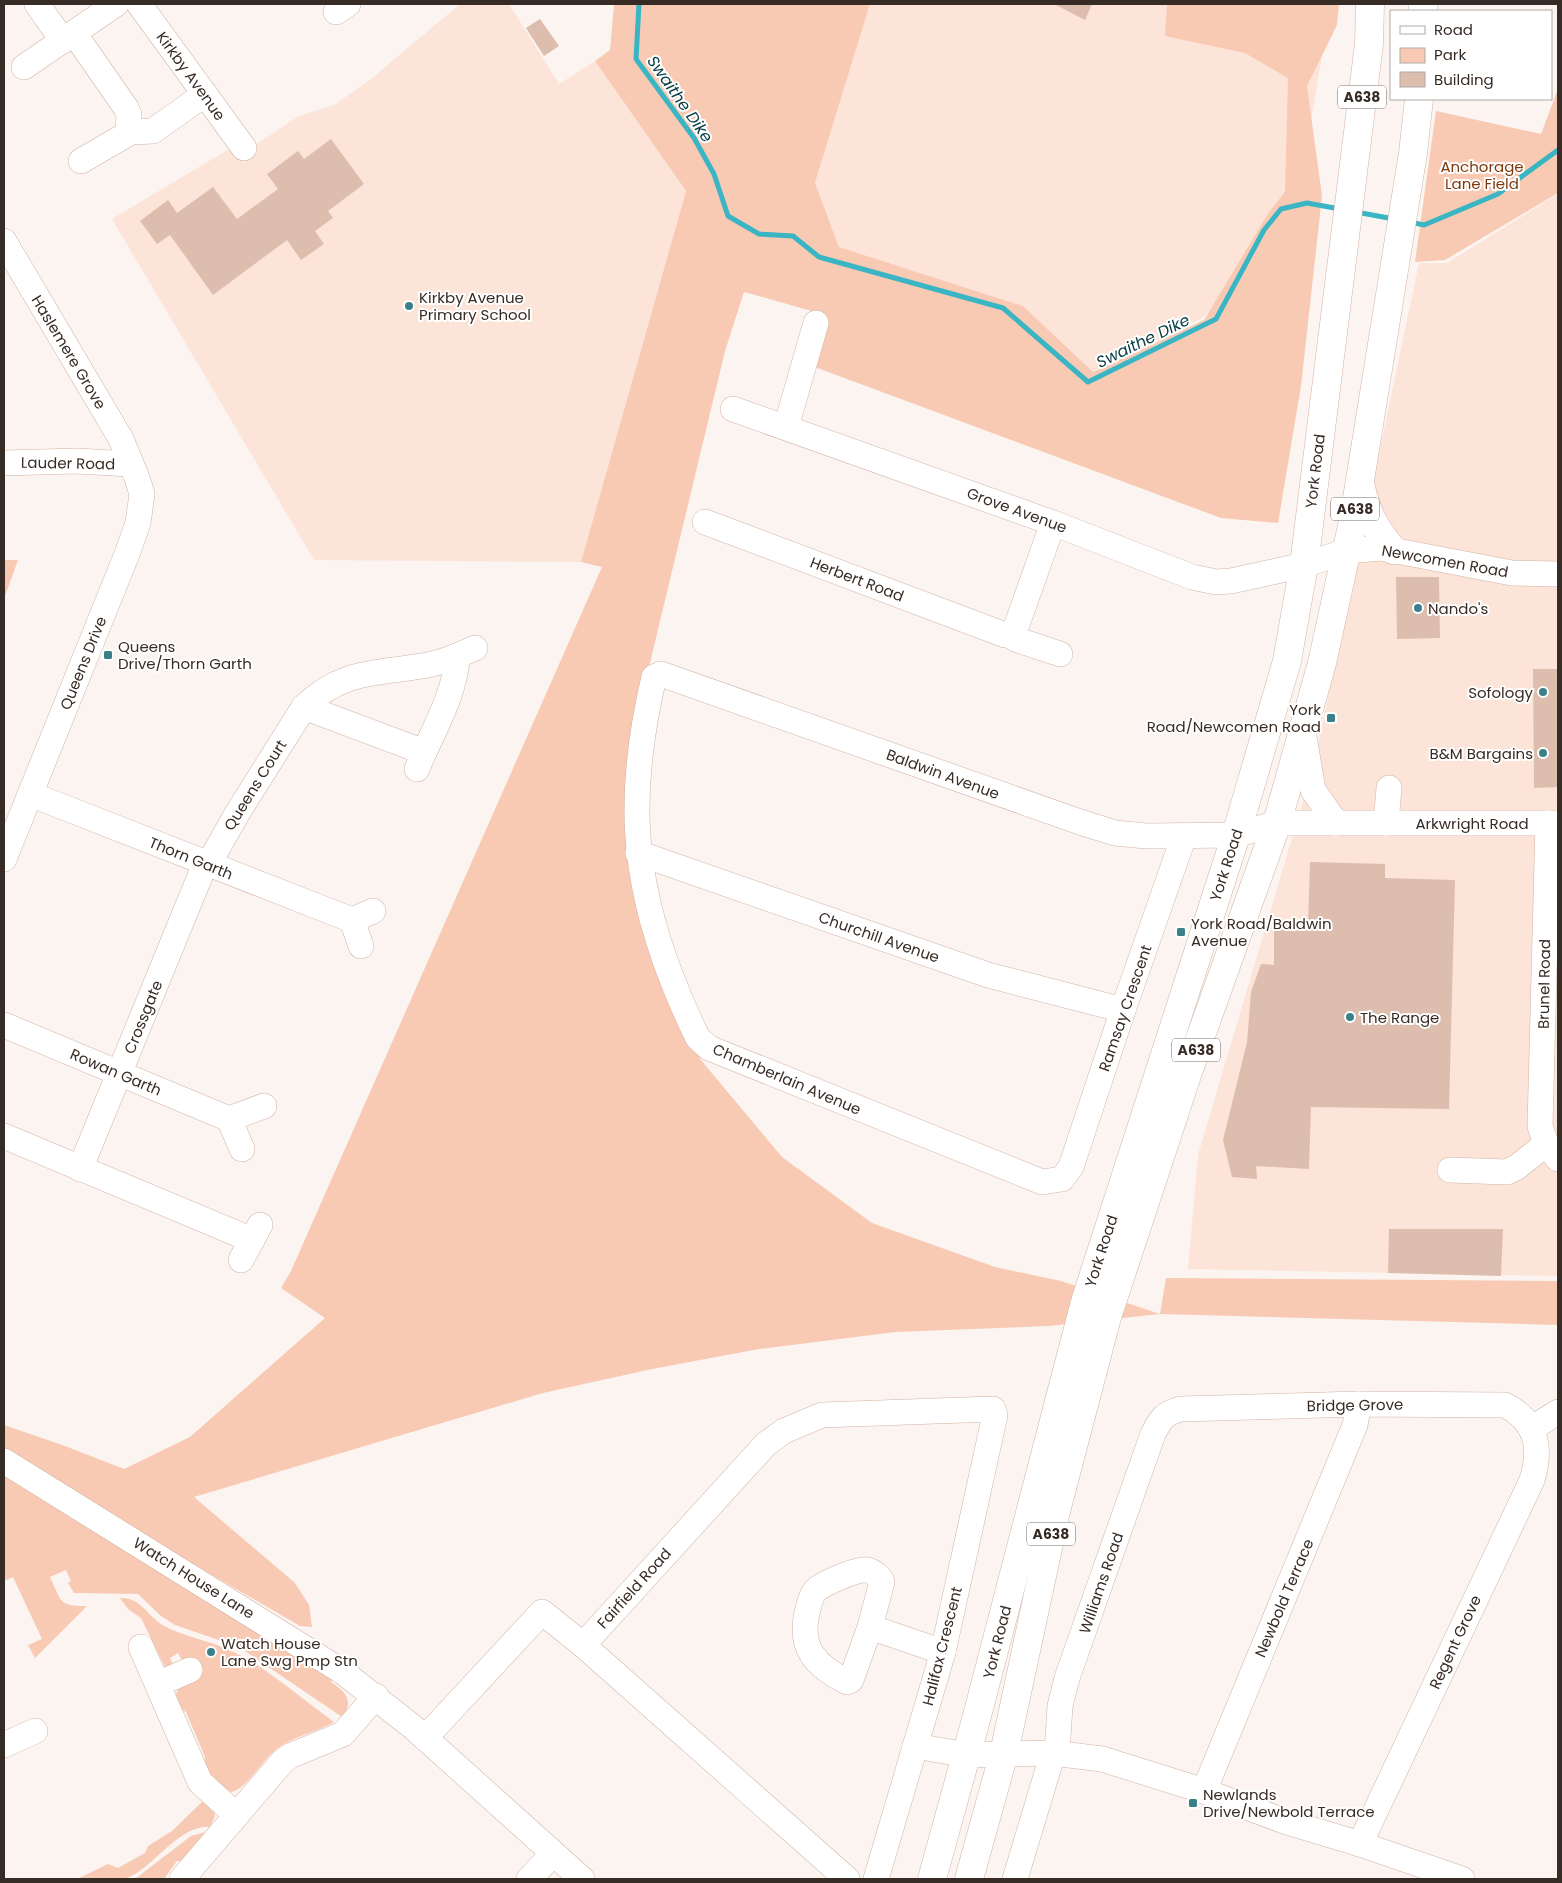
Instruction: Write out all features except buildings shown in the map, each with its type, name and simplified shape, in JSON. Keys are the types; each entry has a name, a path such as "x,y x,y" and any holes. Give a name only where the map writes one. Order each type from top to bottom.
{"highway":[{"name":"York Road","path":"969,1879 1004,1753 1056,1511 1108,1317 1105,1279 1287,661 1304,565 1369,44 1370,4"},
{"name":"York Road","path":"932,1879 967,1755 1080,1319 1105,1279 1188,1072 1277,823 1322,663 1347,551 1413,153 1419,100"},
{"path":"1359,481 1371,520 1378,532 1394,550"}],"street":[{"path":"37,4 69,37 126,108 129,115 128,134"},
{"path":"24,67 69,37 127,4"},
{"name":"Kirkby Avenue","path":"127,4 205,94 244,148"},
{"path":"80,161 128,134 153,131 205,94"},
{"name":"Haslemere Grove","path":"4,241 121,439 132,464"},
{"path":"786,428 816,323"},
{"name":"Grove Avenue","path":"733,409 1052,523 1192,576 1216,582 1304,565"},
{"name":"Lauder Road","path":"4,463 76,461 132,464"},
{"name":"Queens Drive","path":"4,859 138,523 142,494 132,464"},
{"name":"Herbert Road","path":"705,522 1005,635 1011,635 1015,639 1060,654"},
{"path":"1011,635 1015,630 1052,523"},
{"name":"Newcomen Road","path":"1304,565 1347,551 1381,548 1512,574 1558,574"},
{"name":"Queens Court","path":"206,864 304,707 317,694 335,683 362,674 433,664 466,652 420,760 304,707"},
{"name":"Baldwin Avenue","path":"656,674 661,674 1080,822 1123,834 1146,836 1236,835"},
{"name":"Chamberlain Avenue","path":"656,674 642,733 636,780 635,815 638,853 645,894 656,939 690,1025 698,1038 709,1048 1014,1172 1042,1182 1062,1179"},
{"path":"1303,731 1313,790 1336,823"},
{"path":"1386,823 1389,788"},
{"name":"Thorn Garth","path":"30,794 206,864 363,916 361,946"},
{"name":"Arkwright Road","path":"1236,835 1277,823 1553,823"},
{"name":"Brunel Road","path":"1450,1170 1507,1172 1552,1151 1540,1126 1553,823"},
{"name":"Ramsay Crescent","path":"1062,1179 1071,1167 1123,1010 1184,836"},
{"name":"Churchill Avenue","path":"638,853 988,975 1123,1010"},
{"name":"Crossgate","path":"80,1169 206,864"},
{"name":"Rowan Garth","path":"4,1025 229,1119"},
{"path":"242,1149 229,1119 264,1106"},
{"path":"4,1136 251,1242"},
{"name":"Bridge Grove","path":"1162,1417 1170,1412 1181,1409 1359,1404 1505,1405 1516,1411 1533,1433"},
{"name":"Newbold Terrace","path":"1204,1791 1355,1426 1359,1404"},
{"name":"Fairfield Road","path":"582,1645 766,1444 784,1431 822,1415 993,1409"},
{"name":"Halifax Crescent","path":"876,1879 943,1652 995,1415 993,1409"},
{"path":"1533,1433 1558,1412"},
{"name":"Williams Road","path":"1015,1879 1055,1753 1060,1706 1067,1678 1153,1434 1162,1417"},
{"name":"Regent Grove","path":"1360,1844 1532,1480 1538,1450 1533,1433"},
{"name":"Watch House Lane","path":"4,1461 343,1672 376,1696 425,1738 582,1879"},
{"path":"425,1738 542,1612 582,1645 847,1879"},
{"path":"870,1628 943,1652"},
{"path":"141,1646 200,1782 236,1814"},
{"path":"158,1684 190,1670"},
{"path":"182,1879 283,1761 290,1756 342,1734 376,1696"},
{"path":"6,1737 35,1730"},
{"path":"915,1746 967,1755 1055,1753 1102,1759 1204,1791 1284,1821 1360,1844 1462,1879"},
{"path":"529,1879 553,1854"}],"shaded area":[{"name":"Kirkby Avenue Primary School","path":"460,4 509,4 559,84 595,61 686,191 581,562 314,560 112,219 251,136 257,144 299,116 334,105 371,79"},
{"path":"870,4 1331,4 1298,196 1204,317 1092,372 1023,306 839,247 815,183"},
{"path":"1558,194 1558,1276 1188,1269 1198,1155 1314,764 1419,263 1447,263"}],"green space":[{"path":"614,4 870,4 815,183 839,247 1023,306 1093,372 1204,320 1269,212 1285,192 1288,78 1245,53 1165,36 1167,4 1339,4 1337,25 1307,86 1322,196 1301,386 1278,523 1221,518 812,366 826,315 744,292 725,351 648,671 638,853 698,1038 700,1059 782,1157 872,1223 995,1267 1061,1281 1160,1314 1049,1326 895,1332 759,1349 652,1369 543,1393 194,1497 295,1583 309,1605 312,1627 300,1626 126,1525 332,1679 331,1682 347,1697 348,1706 342,1717 239,1647 175,1625 161,1616 138,1594 74,1593 68,1583 71,1581 66,1570 50,1577 59,1597 62,1601 71,1605 87,1606 35,1658 28,1645 42,1639 13,1577 4,1581 4,1425 124,1469 190,1437 325,1318 281,1288 291,1271 602,567 581,562 686,191 595,61 610,50"},
{"name":"Anchorage Lane Field","path":"1558,89 1558,193 1445,260 1415,262 1436,111 1541,134"},
{"path":"4,560 18,560 4,599"},
{"path":"1166,1278 1558,1281 1558,1325 1160,1314"},
{"path":"120,1598 139,1604 164,1626 221,1647 256,1664 334,1722 278,1748 247,1782 231,1792 208,1774 204,1763 205,1757 186,1712 178,1708 176,1701 177,1692 183,1686 199,1679 190,1659 183,1662 178,1653 170,1658 174,1667 165,1667 141,1618 128,1609"},
{"path":"203,1801 214,1811 215,1816 210,1827 198,1828 187,1833 134,1875 113,1881 77,1879 108,1864 118,1868 145,1853 148,1846 172,1831"},
{"path":"206,1832 186,1861 177,1861 164,1879 135,1879 191,1836"}],"waterway":[{"name":"Swaithe Dike","path":"639,4 636,59 694,138 714,174 728,216 759,234 793,236 819,257 1003,308 1088,382 1216,319 1264,230 1281,209 1307,203 1340,209"},
{"name":"Swaithe Dike","path":"1410,222 1424,225 1498,194 1558,150"},
{"name":"Swaithe Dike","path":"1356,212 1394,219"}],"place":[{"name":"Kirkby Avenue Primary School","path":"409,306"},
{"name":"Nando's","path":"1418,608"},
{"name":"Queens Drive/Thorn Garth","path":"108,655"},
{"name":"Sofology","path":"1543,692"},
{"name":"York Road/Newcomen Road","path":"1331,718"},
{"name":"B&M Bargains","path":"1543,753"},
{"name":"York Road/Baldwin Avenue","path":"1181,932"},
{"name":"The Range","path":"1350,1017"},
{"name":"Watch House Lane Swg Pmp Stn","path":"211,1652"},
{"name":"Newlands Drive/Newbold Terrace","path":"1193,1803"}]}
